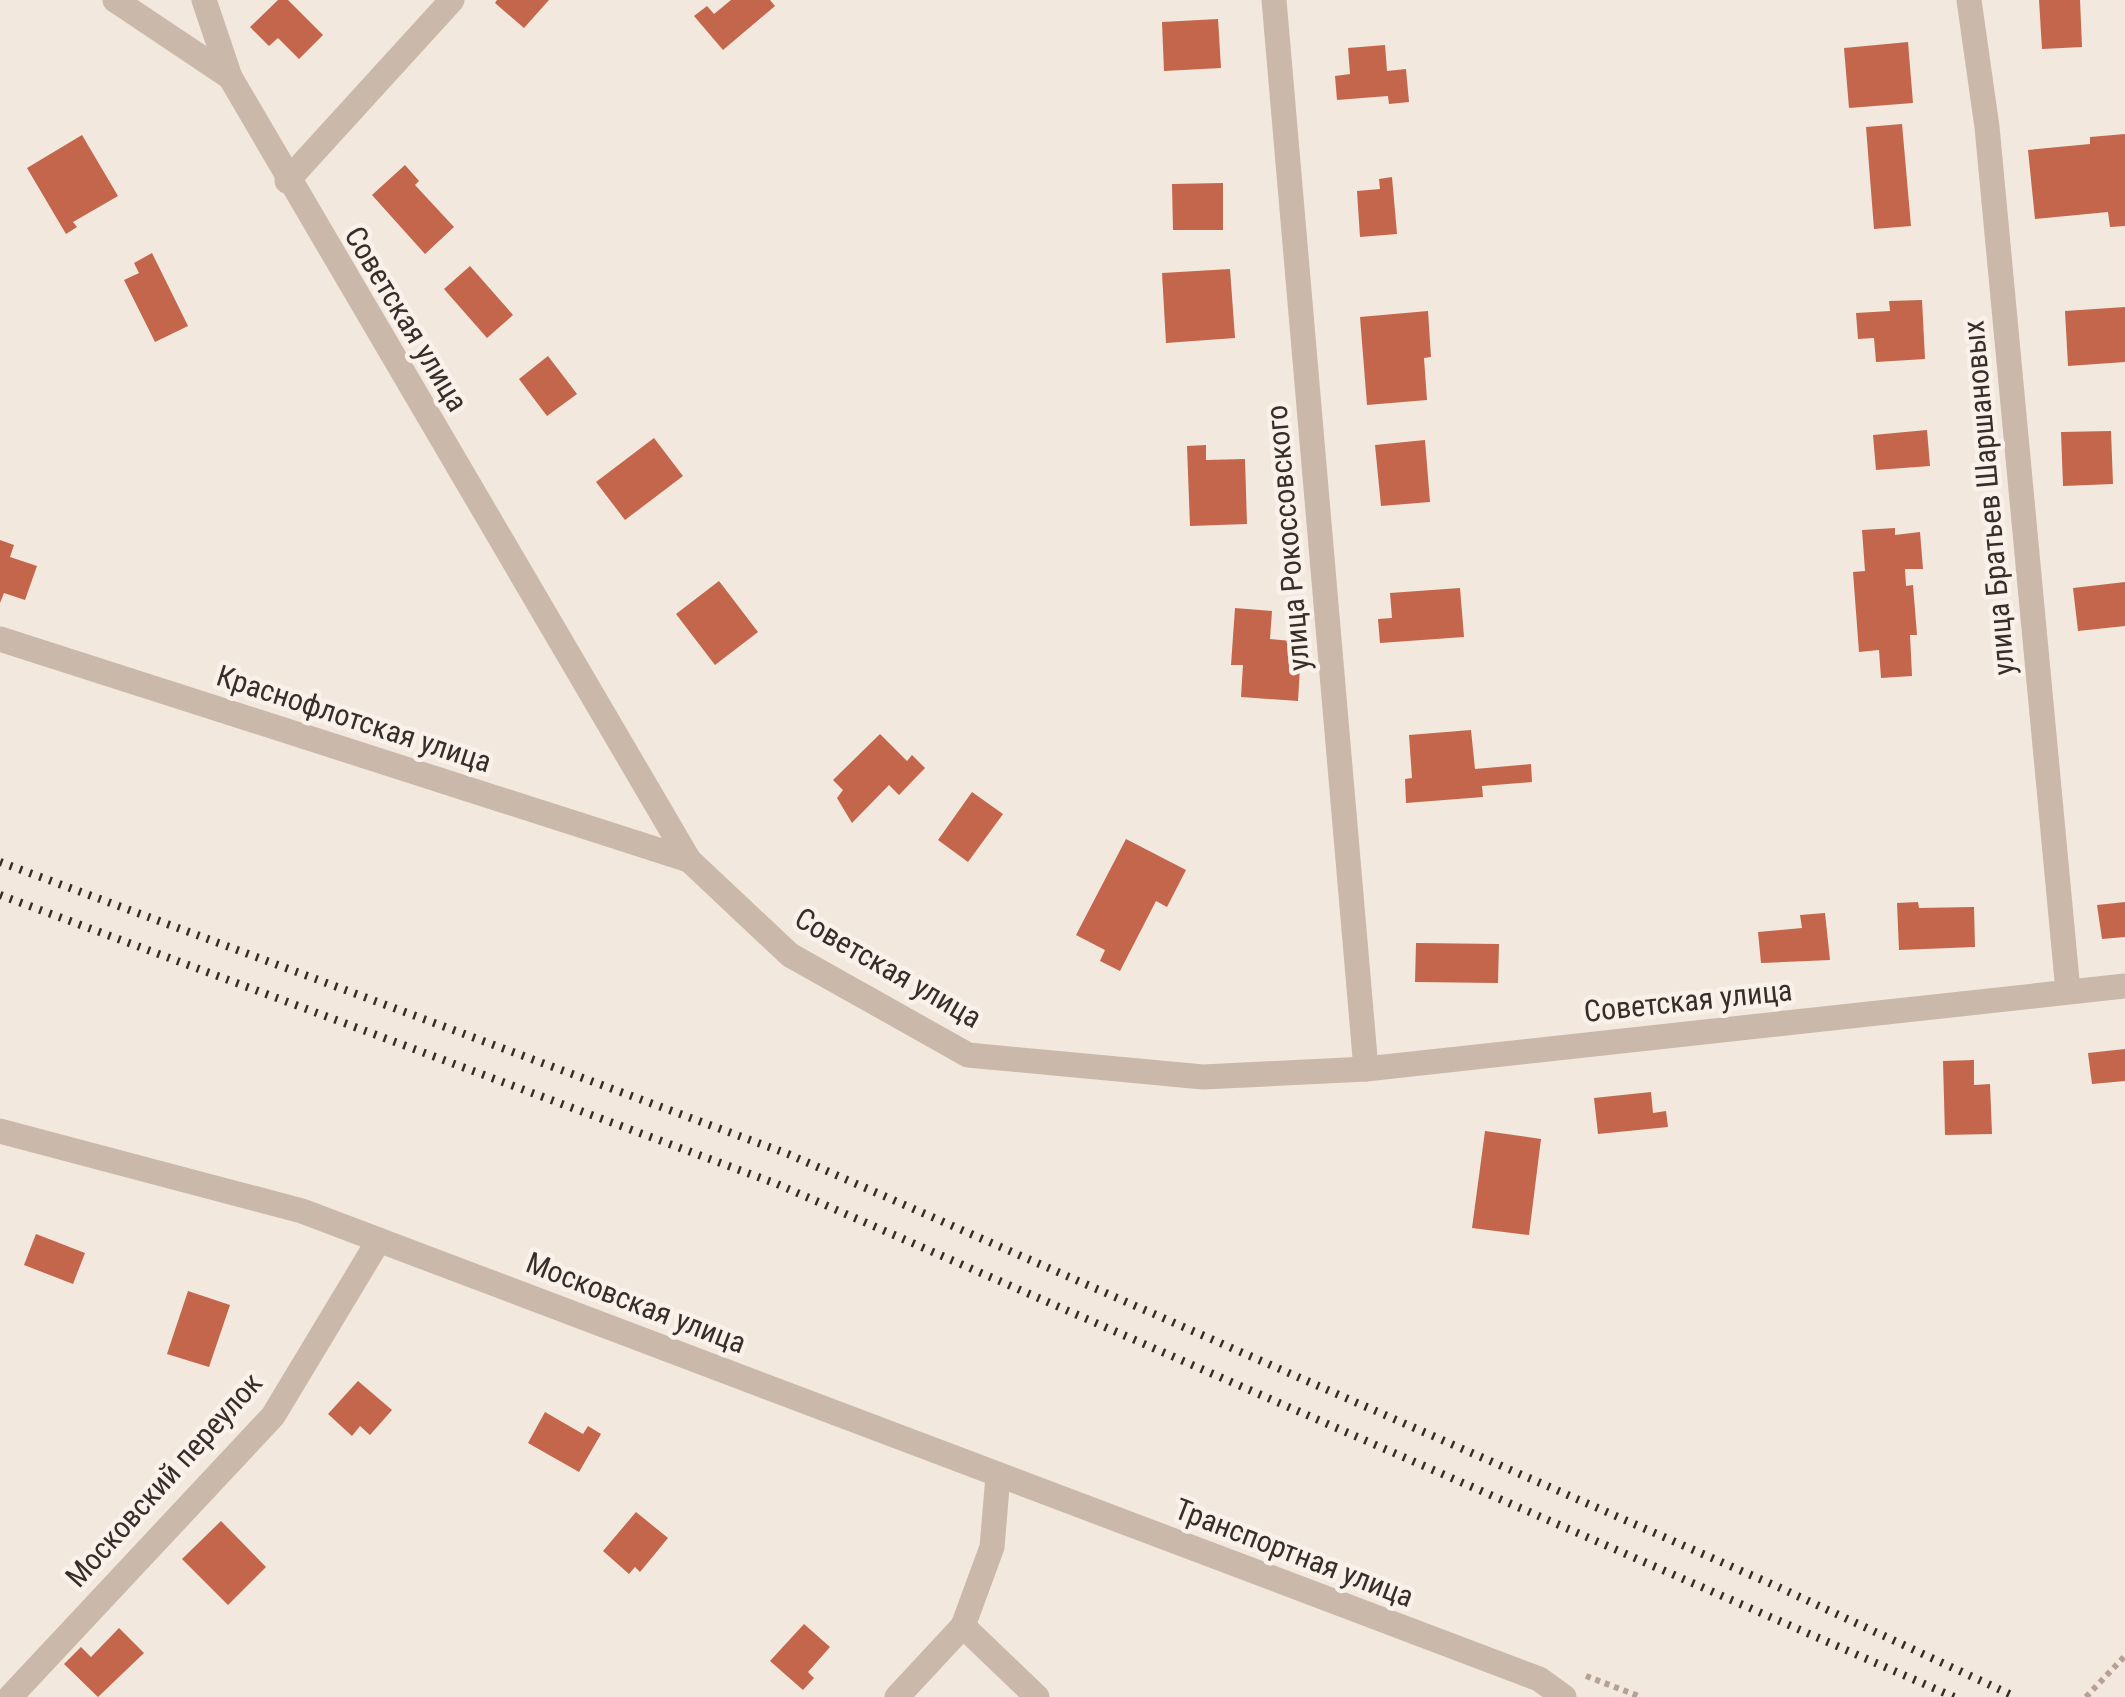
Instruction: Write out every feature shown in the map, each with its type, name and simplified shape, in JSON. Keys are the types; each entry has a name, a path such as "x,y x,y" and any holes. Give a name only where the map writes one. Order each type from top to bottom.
{"street":[{"name":"Советская улица","path":"115,0 230,77 689,860 790,955 968,1056 1203,1077 1366,1070 2125,986"},
{"path":"204,0 230,77"},
{"path":"287,180 452,0"},
{"name":"улица Рокоссовского","path":"1274,0 1366,1070"},
{"name":"улица Братьев Шаршановых","path":"1969,0 1989,146 2068,991"},
{"name":"Краснофлотская улица","path":"0,639 689,860"},
{"name":"Московская улица","path":"0,1131 302,1211 998,1476"},
{"name":"Московский переулок","path":"10,1697 273,1416 379,1240"},
{"path":"897,1697 964,1626 992,1548 998,1476"},
{"name":"Транспортная улица","path":"998,1476 1539,1680 1564,1697"},
{"path":"964,1626 1037,1697"}],"path":[{"path":"2086,1697 2125,1656"}],"building":[{"path":"278,0 288,0 323,35 299,59 278,38 269,46 250,27"},
{"path":"549,0 524,28 495,3"},
{"path":"731,0 770,0 775,6 723,50 694,16 707,6 714,14"},
{"path":"2039,0 2080,0 2082,47 2042,49"},
{"path":"1218,19 1221,68 1164,71 1162,22"},
{"path":"1908,42 1913,103 1849,108 1844,48"},
{"path":"1385,45 1387,71 1406,69 1409,102 1389,104 1388,96 1337,100 1335,76 1350,74 1348,48"},
{"path":"1902,124 1911,226 1874,229 1866,127"},
{"path":"2125,134 2125,226 2110,227 2108,212 2035,219 2028,150 2090,144 2090,137"},
{"path":"82,135 118,196 73,222 77,227 66,234 27,168"},
{"path":"405,165 419,181 415,185 454,227 425,254 372,195"},
{"path":"1392,177 1397,234 1360,237 1357,191 1380,189 1379,179"},
{"path":"1223,183 1223,230 1173,230 1172,184"},
{"path":"152,253 188,326 155,342 124,280 139,273 134,263"},
{"path":"470,266 513,315 487,338 444,289"},
{"path":"1230,269 1235,338 1166,343 1162,273"},
{"path":"1922,300 1925,359 1876,362 1874,338 1858,339 1856,313 1890,311 1889,301"},
{"path":"2125,307 2125,362 2068,366 2065,311"},
{"path":"1428,311 1431,357 1424,358 1427,400 1367,405 1360,317"},
{"path":"548,356 577,394 547,416 519,379"},
{"path":"1927,430 1930,466 1876,470 1873,435"},
{"path":"2111,431 2113,484 2063,486 2061,432"},
{"path":"654,438 683,476 625,520 596,482"},
{"path":"1425,440 1430,502 1381,506 1375,445"},
{"path":"1206,445 1206,460 1245,459 1247,524 1190,526 1187,446"},
{"path":"1895,528 1895,535 1920,532 1923,569 1905,569 1906,586 1913,585 1917,635 1910,635 1912,676 1881,678 1879,650 1859,652 1853,572 1865,571 1862,530"},
{"path":"0,540 14,545 10,557 37,566 25,600 4,593 0,603"},
{"path":"719,581 758,632 715,665 676,614"},
{"path":"2125,582 2125,626 2078,631 2073,588"},
{"path":"1460,588 1464,637 1380,643 1378,619 1392,618 1390,593"},
{"path":"1235,608 1272,611 1270,639 1291,641 1289,666 1300,667 1298,701 1241,697 1243,665 1231,665"},
{"path":"1471,730 1475,769 1531,764 1532,782 1482,786 1483,797 1406,803 1405,779 1412,778 1409,735"},
{"path":"880,734 907,761 912,755 925,768 899,795 889,785 852,823 837,798 843,790 833,780"},
{"path":"972,792 1003,814 968,862 938,840"},
{"path":"1126,839 1186,870 1167,907 1156,901 1120,971 1100,961 1105,950 1076,935"},
{"path":"1918,902 1919,908 1974,907 1975,947 1899,950 1897,903"},
{"path":"2125,902 2125,937 2102,939 2097,905"},
{"path":"1825,913 1830,960 1761,963 1758,932 1802,928 1800,915"},
{"path":"1416,943 1499,944 1498,983 1415,982"},
{"path":"2125,1049 2125,1081 2092,1084 2088,1053"},
{"path":"1974,1060 1974,1085 1990,1084 1992,1134 1945,1135 1943,1061"},
{"path":"1651,1092 1653,1113 1666,1111 1668,1127 1598,1134 1594,1098"},
{"path":"1485,1131 1541,1139 1529,1235 1472,1228"},
{"path":"36,1234 85,1253 73,1284 24,1265"},
{"path":"188,1291 230,1305 209,1367 167,1354"},
{"path":"358,1381 392,1410 370,1435 360,1426 352,1436 328,1414"},
{"path":"545,1412 583,1434 588,1426 601,1434 579,1472 528,1443"},
{"path":"636,1512 668,1538 640,1572 635,1567 629,1574 603,1551"},
{"path":"221,1521 266,1567 228,1605 182,1559"},
{"path":"804,1624 830,1647 808,1672 814,1678 803,1690 770,1661"},
{"path":"119,1628 144,1653 98,1697 64,1664 81,1647 91,1657"}],"railway":[{"path":"0,862 788,1154 1776,1586 2016,1697"},
{"path":"0,895 777,1184 1954,1697"}]}
